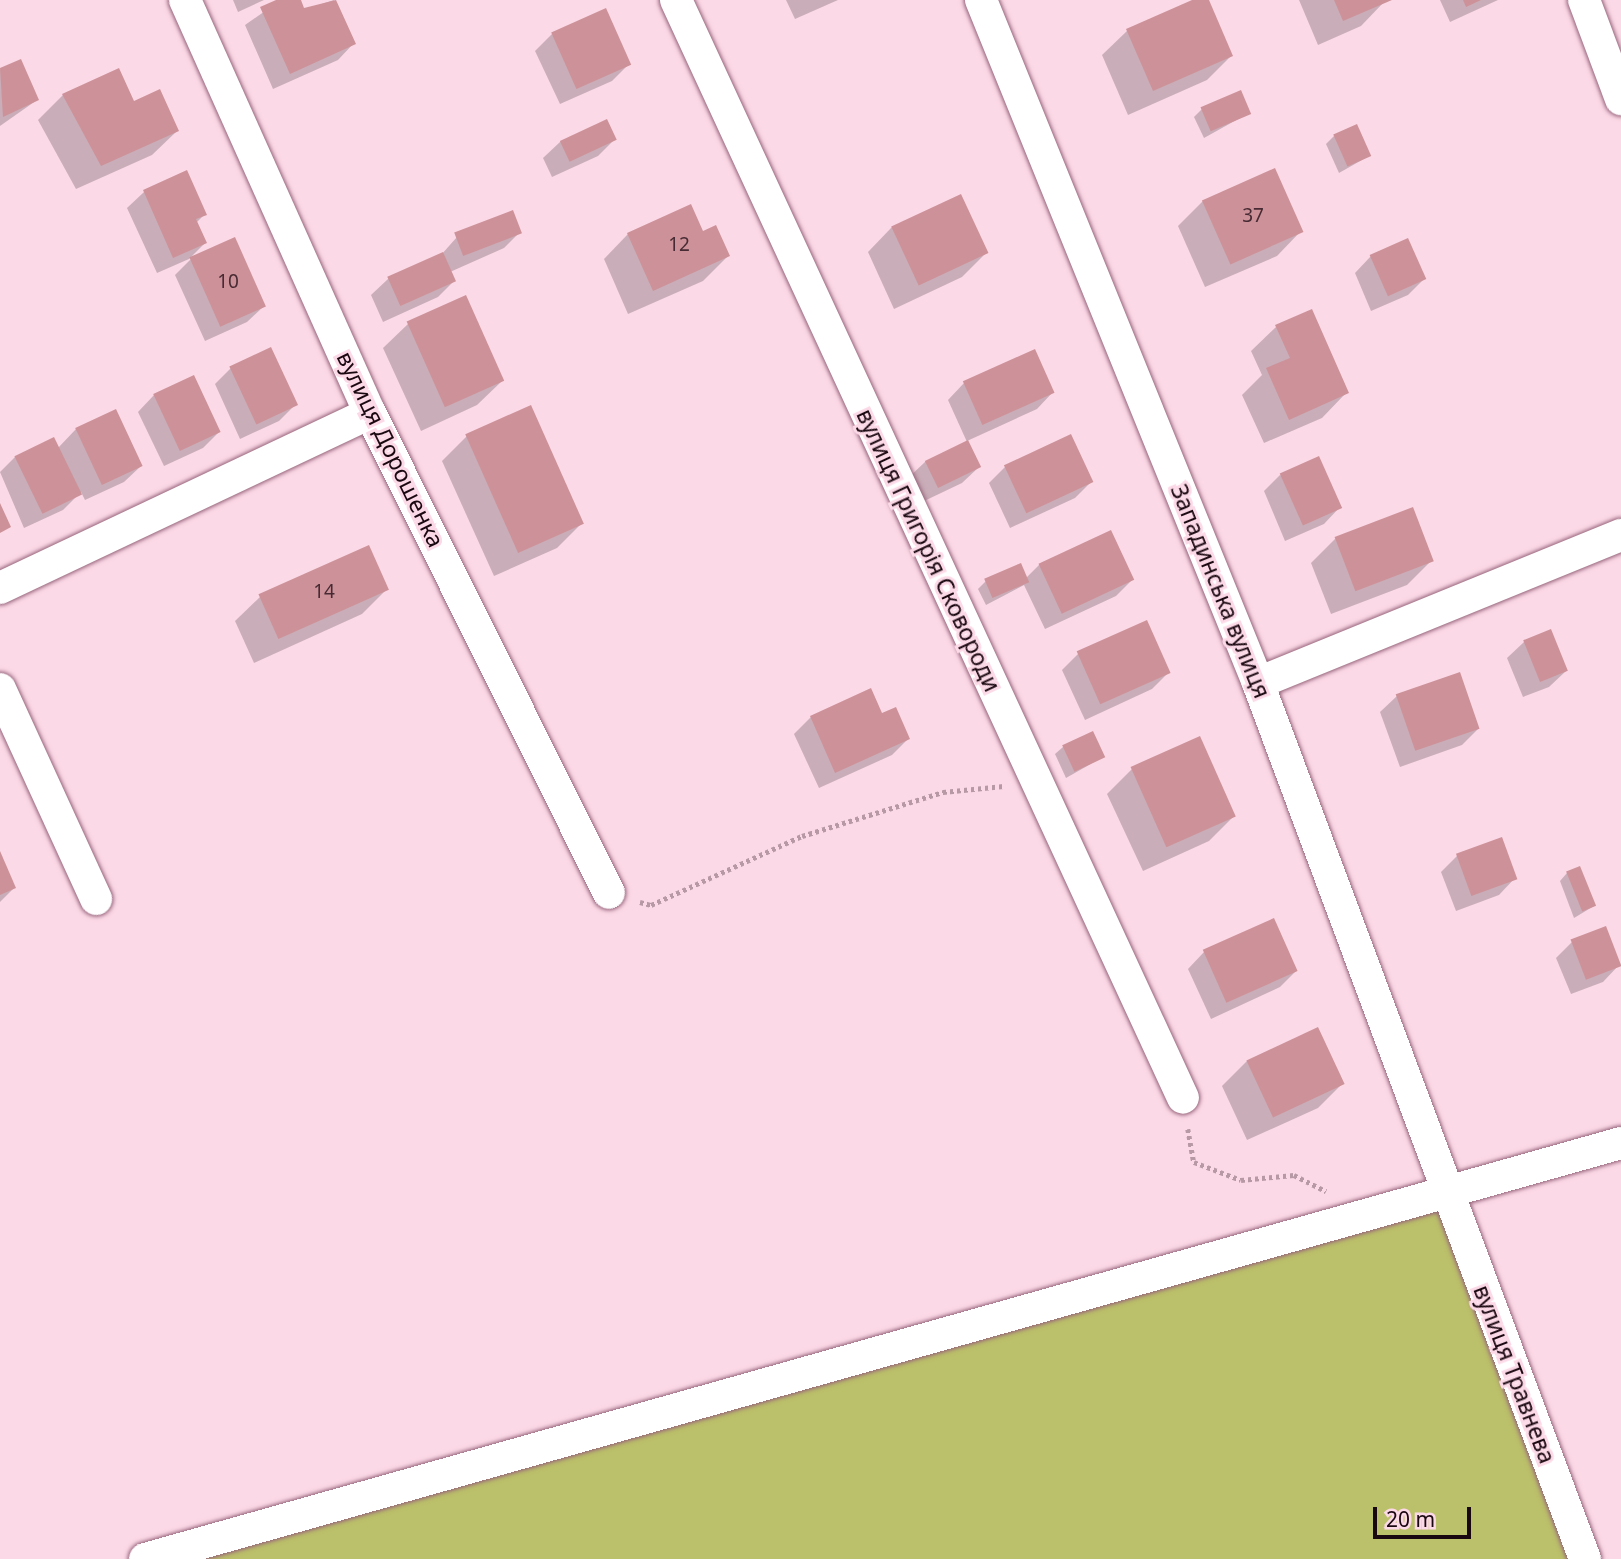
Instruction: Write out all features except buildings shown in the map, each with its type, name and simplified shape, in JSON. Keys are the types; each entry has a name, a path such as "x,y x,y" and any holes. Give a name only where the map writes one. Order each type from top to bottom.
{"street":[{"name":"вулиця Дорошенка","path":"185,0 370,413 609,893"},
{"name":"вулиця Григорія Сковороди","path":"676,0 1183,1098"},
{"name":"Западинська вулиця","path":"981,0 1258,683 1445,1188"},
{"path":"1584,0 1621,99"},
{"path":"0,588 370,413"},
{"path":"1258,683 1621,535"},
{"path":"0,689 96,899"},
{"path":"145,1559 1445,1188 1621,1143"},
{"name":"вулиця Травнева","path":"1445,1188 1585,1559"}],"path":[{"path":"609,893 651,905 803,836 943,792 1037,783"},
{"path":"1183,1098 1194,1162 1241,1180 1294,1175 1369,1210"}],"green space":[{"path":"1445,1188 1585,1559 145,1559"}]}
